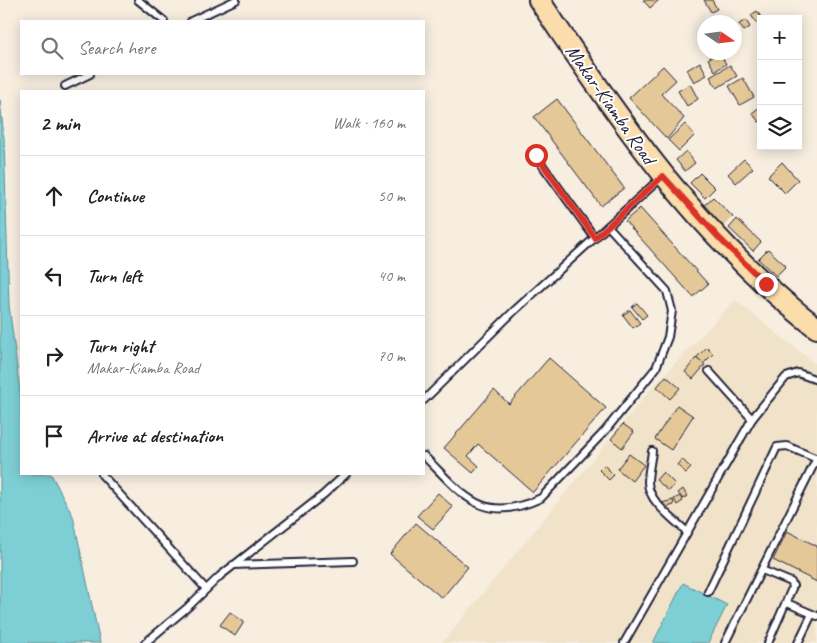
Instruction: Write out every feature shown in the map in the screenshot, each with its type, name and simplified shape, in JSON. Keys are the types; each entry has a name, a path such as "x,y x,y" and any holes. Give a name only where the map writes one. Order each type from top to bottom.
{"main road":[{"name":"Makar-Kiamba Road","path":"539,0 605,100 663,176 719,238 817,328"}],"lane":[{"path":"138,0 163,20"},
{"path":"193,20 236,0"},
{"path":"65,86 88,75"},
{"path":"536,155 595,238"},
{"path":"425,399 514,311 663,176"},
{"path":"425,457 469,500 488,508 531,502 541,498 611,424 656,368 668,337 672,311 667,291 608,226"},
{"path":"710,371 752,419"},
{"path":"624,643 752,419 786,377 798,372 817,380"},
{"path":"708,592 776,447 787,446 817,459 725,643"},
{"path":"652,451 648,483 650,490 658,504 687,532"},
{"path":"102,475 206,589"},
{"path":"145,643 233,566 323,495 345,475"},
{"path":"233,566 353,561"},
{"path":"762,570 791,582 793,589 768,643"},
{"path":"787,603 814,615 798,643"}],"shaded area":[{"path":"735,300 817,365 817,643 442,643 650,390"}],"water":[{"path":"0,100 4,138 9,305 20,391 20,475 52,475 73,516 100,643 0,643"},
{"path":"683,583 727,605 708,643 653,643"}],"building":[{"path":"643,0 659,0 650,8"},
{"path":"704,0 712,0 717,9 711,12"},
{"path":"757,11 760,15 757,15 757,24 751,15"},
{"path":"746,20 750,27 744,31 742,22"},
{"path":"709,60 724,60 726,64 715,71"},
{"path":"700,62 707,75 694,82 687,70"},
{"path":"730,65 737,76 717,88 710,77"},
{"path":"663,66 676,80 661,94 684,118 667,139 629,98"},
{"path":"743,78 754,97 740,105 729,86"},
{"path":"690,84 698,99 687,106 678,91"},
{"path":"557,99 624,188 601,206 534,117"},
{"path":"757,109 757,119 752,113"},
{"path":"685,124 695,135 679,151 668,140"},
{"path":"686,151 695,163 685,171 676,160"},
{"path":"744,159 753,168 736,183 728,174"},
{"path":"782,162 798,180 785,193 768,176"},
{"path":"700,173 715,188 705,198 690,183"},
{"path":"713,197 733,217 722,228 701,208"},
{"path":"640,208 708,284 693,297 625,221"},
{"path":"737,219 761,242 753,251 729,228"},
{"path":"768,249 786,266 776,276 758,259"},
{"path":"637,303 647,315 642,319 632,307"},
{"path":"630,310 640,323 633,328 623,315"},
{"path":"707,347 713,354 703,364 696,358"},
{"path":"549,358 606,408 533,492 478,444 468,456 479,466 473,473 444,448 494,390 509,404"},
{"path":"696,358 705,365 693,379 685,372"},
{"path":"666,376 680,388 670,399 657,387"},
{"path":"677,405 693,416 671,450 655,439"},
{"path":"623,424 634,432 622,448 611,439"},
{"path":"629,454 644,465 632,481 617,469"},
{"path":"682,459 691,468 686,473 677,465"},
{"path":"604,465 614,475 609,480 599,470"},
{"path":"663,472 675,484 669,491 656,480"},
{"path":"683,489 687,496 683,499 678,493"},
{"path":"438,493 453,507 433,529 417,516"},
{"path":"680,496 683,501 677,505 674,499"},
{"path":"673,500 674,505 664,508 662,503"},
{"path":"416,523 468,567 442,598 390,554"},
{"path":"787,531 817,546 817,582 773,560"},
{"path":"230,612 244,622 235,636 220,625"}],"route":[{"path":"536,155 595,238 663,176 719,238 766,284"}]}
